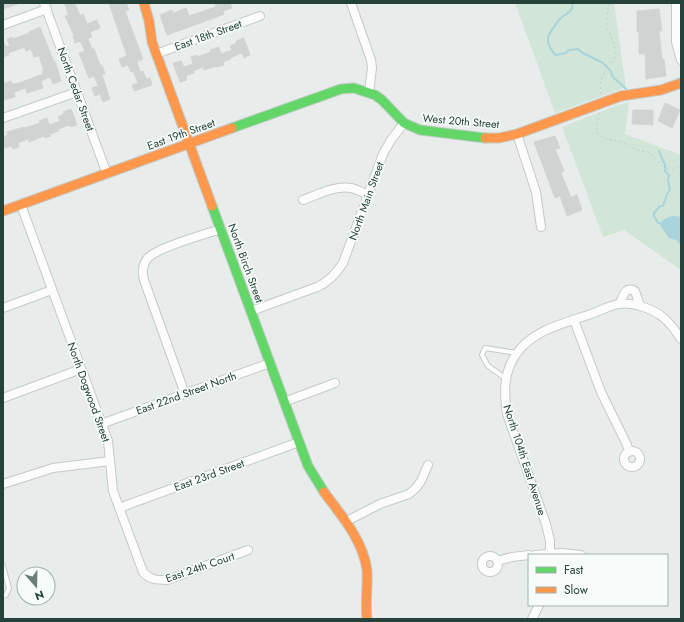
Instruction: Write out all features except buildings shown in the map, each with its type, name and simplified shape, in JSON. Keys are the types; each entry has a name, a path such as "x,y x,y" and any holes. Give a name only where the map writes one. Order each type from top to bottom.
{"street":[{"name":"North Birch Street","path":"144,3 156,54 308,466 314,478 345,522 355,539 365,562 367,584 365,607 367,619"},
{"path":"351,3 371,60 372,68 369,92 382,100 404,123"},
{"path":"676,3 676,42 681,60"},
{"path":"3,25 45,6"},
{"name":"North Cedar Street","path":"45,6 107,174"},
{"name":"East 18th Street","path":"156,54 260,16"},
{"name":"West 20th Street","path":"404,123 427,131 499,138 517,134 621,96 661,90 681,83"},
{"name":"East 19th Street","path":"3,212 341,89 354,88 369,92"},
{"path":"3,118 77,92"},
{"name":"North Main Street","path":"251,311 318,287 330,280 343,263 386,147 404,123"},
{"path":"517,134 536,192 541,227"},
{"path":"303,200 339,188 351,188 369,195"},
{"name":"North Dogwood Street","path":"22,205 108,441 113,492 140,566 143,572 151,579"},
{"path":"185,394 144,280 143,270 145,262 156,252 221,229"},
{"path":"640,306 635,291 631,289 626,290 620,304 640,306 662,315 681,339"},
{"path":"3,308 52,290"},
{"name":"North 104th East Avenue","path":"550,554 550,541 546,524 507,414 504,397 505,378 517,353 531,339 552,328 620,304"},
{"path":"574,320 601,392 630,452"},
{"name":"East 22nd Street North","path":"101,424 270,363"},
{"path":"3,398 81,369"},
{"path":"284,402 335,383"},
{"name":"East 23rd Street","path":"119,508 299,442"},
{"path":"3,484 53,468 110,461"},
{"path":"345,522 380,504 409,494 421,482 428,465"},
{"name":"East 24th Court","path":"151,579 167,580 248,550"},
{"path":"497,561 512,557 528,556"},
{"path":"532,619 538,606"}],"lane":[{"path":"505,378 488,366 482,354 485,348 517,353"},
{"path":"3,566 9,588 6,595 3,596"}],"path":[{"path":"609,3 606,21 614,44 615,55 614,61 610,66"},
{"path":"606,71 600,82 601,103 596,131 598,135 603,138 622,142 636,150 647,152 654,156 663,167"},
{"path":"667,169 672,170 681,166"}],"green space":[{"path":"515,3 614,3 626,87 555,113"},
{"path":"629,102 625,134 681,155 681,270 624,230 603,237 562,127"}],"water":[{"path":"676,216 681,217 681,245 676,240 669,238 660,225 666,218"}],"waterway":[{"path":"573,3 571,10 559,20 549,34 548,44 552,51 555,55 566,53 569,50 578,49 603,63 610,70 613,77 626,89"},
{"path":"659,151 665,165 665,171 669,175 668,180 670,190 663,206 660,206 654,213 658,223 661,223"}],"traffic: fast":[{"path":"232,128 341,89 354,88 375,95 382,100 404,123 420,130 485,138"},
{"path":"212,206 308,466 324,492"}],"traffic: slow":[{"path":"144,3 149,21 152,42 212,206"},
{"path":"485,138 499,138 517,134 621,96 661,90 681,83"},
{"path":"3,211 232,128"},
{"path":"324,492 350,528 365,559 367,570 367,619"}]}
